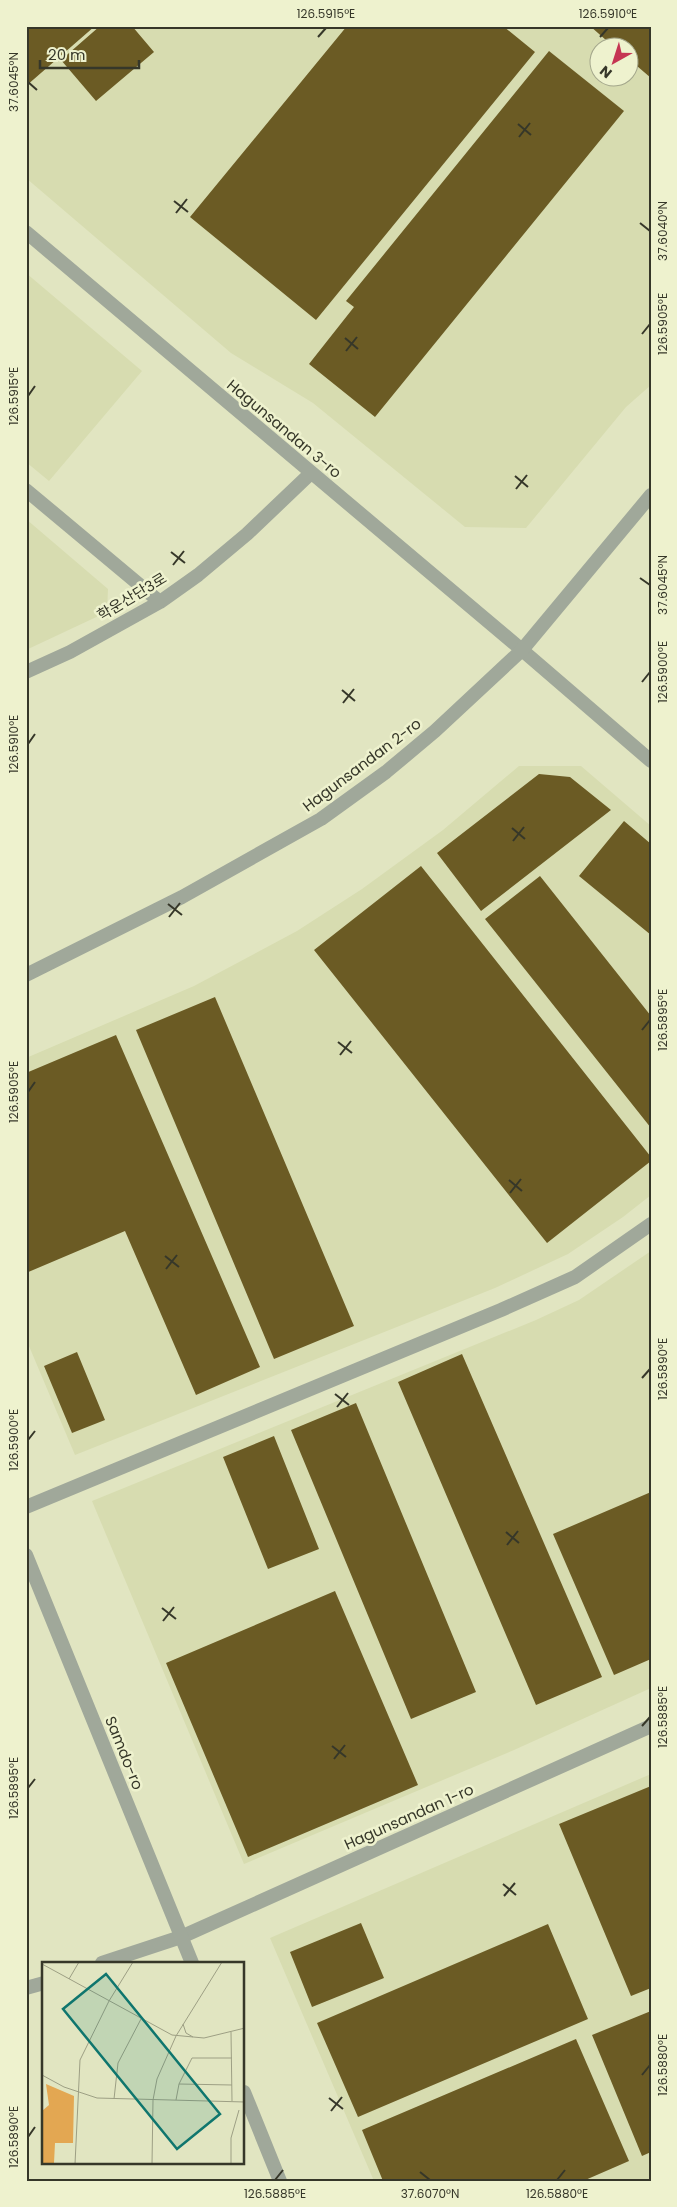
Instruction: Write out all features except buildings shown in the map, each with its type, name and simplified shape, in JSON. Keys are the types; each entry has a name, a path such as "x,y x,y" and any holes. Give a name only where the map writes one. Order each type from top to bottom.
{"street":[{"name":"Hagunsandan 3-ro","path":"26,232 651,761"},
{"name":"학운산단3로","path":"26,672 70,652 160,602 198,575 247,534 312,473"},
{"path":"26,490 160,602"},
{"name":"Hagunsandan 2-ro","path":"26,975 182,898 321,818 386,772 436,731 522,650 651,496"},
{"path":"26,1507 510,1307 575,1277 651,1224"},
{"name":"Samdo-ro","path":"26,1555 192,1962"},
{"name":"Hagunsandan 1-ro","path":"105,1962 181,1937 651,1726"},
{"path":"26,1988 42,1984"},
{"path":"245,2094 280,2181"}],"shaded area":[{"path":"26,26 651,26 651,385 626,407 526,528 465,527 313,403 231,353 26,178"},
{"path":"26,273 142,371 49,481 26,462"},
{"path":"26,519 108,589 107,612 26,650"},
{"path":"519,766 581,766 651,826 651,1195 623,1217 568,1254 495,1288 75,1455 26,1339 26,1058 194,986 297,931 362,889 443,830"},
{"path":"651,1251 651,1688 514,1750 244,1864 92,1501 536,1320 579,1300"},
{"path":"651,1774 651,2181 374,2181 270,1938"}]}
